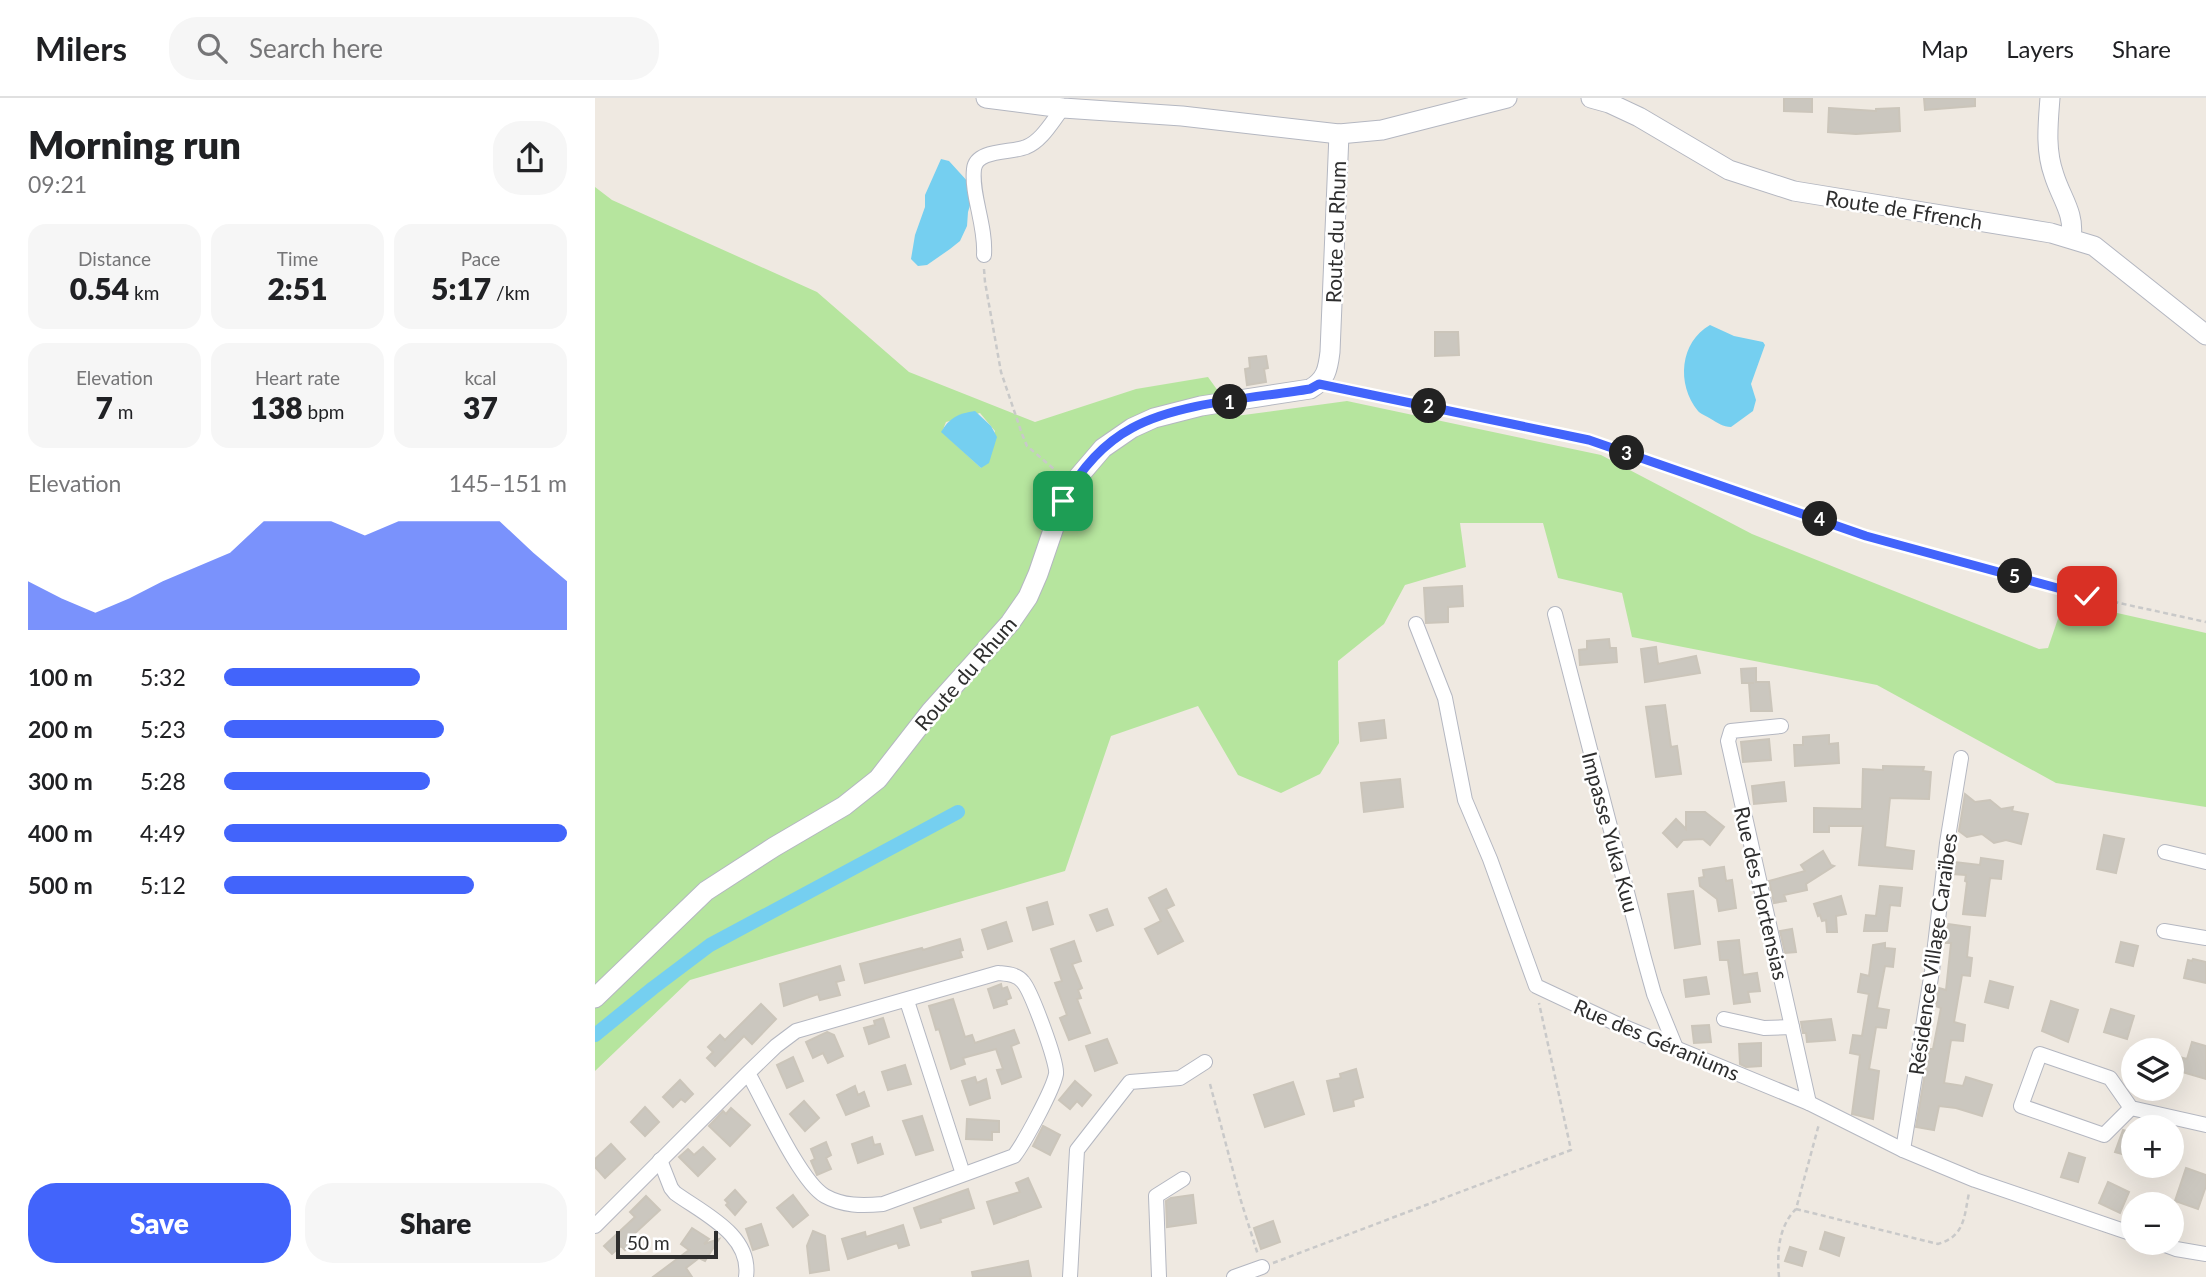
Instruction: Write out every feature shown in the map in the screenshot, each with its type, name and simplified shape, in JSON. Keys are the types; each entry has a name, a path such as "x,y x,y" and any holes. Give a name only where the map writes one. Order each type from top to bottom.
{"street":[{"path":"986,98 1063,108 1100,104 1339,134 1383,130 1507,98"},
{"name":"Route de Ffrench","path":"1591,98 1639,117 1729,170 1794,191 2052,233 2094,246 2206,335"},
{"path":"2050,98 2047,133 2054,176 2067,203 2094,246"},
{"path":"984,255 983,221 975,188 974,166 987,155 1027,147 1036,141 1063,108"},
{"name":"Route du Rhum","path":"595,998 706,891 844,806 878,779 931,711 1010,623 1028,597 1063,501 1073,483 1103,448 1132,428 1154,418 1201,406 1310,389 1319,384 1327,372 1330,352 1339,134"},
{"path":"2067,203 2072,221 2071,238"},
{"name":"Impasse Yuka Kuu","path":"1555,614 1654,994 1676,1048"},
{"path":"1416,624 1445,698 1465,800 1490,859 1536,986"},
{"name":"Rue des Hortensias","path":"1781,726 1731,731 1728,741 1809,1103"},
{"name":"Résidence Village Caraïbes","path":"1903,1150 1932,971 1947,843 1961,758"},
{"path":"2165,852 2206,862"},
{"path":"2164,931 2206,938"},
{"path":"595,1226 660,1160 748,1073 776,1046 805,1027 998,974 1014,976 1023,982 1054,1056 1056,1073 1014,1156 883,1204 860,1206 841,1203 823,1195 805,1178 748,1073"},
{"name":"Rue des Géraniums","path":"1536,986 1617,1024 1809,1103 1903,1150 1975,1180 2121,1230"},
{"path":"907,1000 963,1174"},
{"path":"1724,1019 1764,1028 1792,1027"},
{"path":"2130,1108 2104,1135 2021,1106 2039,1054 2111,1078 2130,1108 2206,1125"},
{"path":"1070,1277 1077,1150 1130,1082 1180,1078 1205,1062"},
{"path":"660,1160 675,1193 734,1236 746,1257 746,1277"},
{"path":"1159,1277 1156,1196 1183,1179"},
{"path":"2184,1250 2206,1254"},
{"path":"1234,1277 1262,1267"}],"path":[{"path":"984,255 985,282 1001,372 1027,446 1073,483"},
{"path":"1319,384 1589,440 1866,536 2087,596 2206,622"},
{"path":"1210,1084 1241,1201 1262,1267 1571,1150 1536,986"},
{"path":"1779,1277 1777,1258 1782,1231 1789,1216 1796,1209 1823,1111"},
{"path":"1796,1209 1938,1244 1951,1240 1961,1228 1975,1180"}],"green space":[{"path":"595,187 612,200 817,292 909,372 1035,422 1136,389 1208,377 1236,416 1347,401 1601,455 1752,534 2039,649 2048,648 2064,601 2206,633 2206,807 2056,783 1877,685 1632,637 1622,593 1558,578 1543,523 1460,523 1466,567 1405,585 1384,624 1338,661 1339,743 1320,774 1281,793 1238,775 1198,706 1111,736 1065,871 690,980 595,1071","holes":["980,413 995,431 981,468 942,432 946,422"]}],"water":[{"path":"941,159 949,161 969,183 971,202 967,226 960,241 927,265 918,266 911,259 915,235 925,207 925,195"},
{"path":"1710,325 1734,336 1763,342 1765,345 1751,384 1756,400 1753,411 1731,427 1699,412 1686,389 1684,364 1687,353 1700,332"},
{"path":"975,411 991,426 997,437 989,463 981,468 941,432 955,417"}],"building":[{"path":"1784,98 1812,98 1812,112 1784,111"},
{"path":"1924,98 1975,98 1975,106 1925,110"},
{"path":"1829,108 1876,111 1899,108 1900,131 1856,134 1828,132"},
{"path":"1435,332 1458,332 1459,355 1435,356"},
{"path":"1266,356 1266,382 1247,385 1245,369 1250,368 1249,358"},
{"path":"1462,586 1463,606 1448,607 1448,622 1426,623 1424,588"},
{"path":"1609,639 1610,648 1616,648 1617,662 1580,665 1579,650 1587,649 1587,641"},
{"path":"1656,647 1658,664 1696,656 1700,673 1645,682 1641,649"},
{"path":"1756,668 1756,682 1769,682 1772,711 1751,711 1749,683 1742,683 1741,669"},
{"path":"1665,705 1671,747 1677,746 1681,774 1656,777 1646,707"},
{"path":"1384,720 1386,738 1361,741 1359,723"},
{"path":"1829,735 1829,744 1838,743 1839,763 1795,766 1794,745 1803,745 1803,737"},
{"path":"1769,739 1771,760 1743,762 1741,742"},
{"path":"1883,766 1924,767 1923,771 1931,772 1929,799 1890,798 1885,847 1914,851 1912,869 1859,865 1863,826 1829,826 1829,832 1814,832 1814,808 1862,809 1863,769 1883,770"},
{"path":"1400,779 1403,807 1364,812 1361,783"},
{"path":"1784,782 1786,801 1754,804 1752,786"},
{"path":"1965,794 1975,802 1990,800 2001,809 2013,807 2012,811 2028,814 2021,844 2006,840 1994,843 1982,834 1967,837 1959,831"},
{"path":"1686,812 1705,812 1724,827 1710,845 1703,839 1683,840 1677,847 1663,833 1676,819 1686,829"},
{"path":"2104,835 2124,839 2116,873 2097,869"},
{"path":"1823,851 1834,866 1806,884 1807,890 1784,895 1786,901 1774,903 1769,881 1805,871 1801,865"},
{"path":"1981,858 2003,861 2001,879 1990,878 1985,916 1963,914 1966,875 1953,874 1955,862 1980,865"},
{"path":"1724,867 1726,881 1732,880 1736,908 1719,911 1717,899 1700,886 1699,878 1704,877 1703,870"},
{"path":"1880,886 1902,888 1900,906 1890,905 1887,931 1864,931 1866,915 1876,916"},
{"path":"1166,889 1174,905 1166,909 1183,941 1158,954 1145,929 1161,921 1149,898"},
{"path":"1693,891 1700,944 1675,948 1668,894"},
{"path":"1841,896 1846,914 1836,916 1837,932 1827,932 1826,920 1822,921 1820,915 1818,916 1814,904"},
{"path":"1047,902 1053,924 1033,930 1027,908"},
{"path":"1107,909 1113,925 1097,931 1090,915"},
{"path":"1006,922 1012,941 988,949 982,930"},
{"path":"1948,924 1970,927 1967,957 1972,958 1970,976 1962,975 1954,1022 1965,1025 1963,1041 1951,1040 1944,1083 1963,1086 1966,1077 1992,1085 1982,1116 1939,1106 1934,1130 1916,1127 1929,1049 1933,1049 1941,1008 1936,1006 1939,988 1946,990 1951,943 1946,943"},
{"path":"1792,929 1796,952 1785,953 1780,931"},
{"path":"960,939 962,957 865,983 860,964"},
{"path":"1739,940 1743,975 1757,973 1760,991 1748,992 1750,1002 1734,1004 1728,960 1720,960 1718,942"},
{"path":"1074,941 1081,961 1072,964 1082,988 1078,990 1081,998 1077,999 1090,1033 1069,1040 1060,1018 1067,1015 1055,983 1062,981 1051,949"},
{"path":"2121,942 2138,946 2133,966 2116,962"},
{"path":"1885,943 1885,948 1895,949 1893,967 1885,966 1877,1008 1889,1010 1886,1028 1876,1027 1869,1069 1879,1071 1873,1119 1852,1114 1860,1055 1850,1053 1853,1035 1862,1036 1869,994 1858,992 1861,974 1869,976 1873,945"},
{"path":"2188,960 2206,962 2206,983 2184,978"},
{"path":"840,966 844,980 836,982 840,995 820,1000 818,994 784,1006 780,984"},
{"path":"1706,977 1709,994 1686,997 1684,980"},
{"path":"1990,981 2013,987 2008,1008 1985,1002"},
{"path":"1001,984 1002,989 1007,987 1011,998 1006,1000 1007,1004 994,1008 988,989"},
{"path":"953,999 965,1037 972,1035 975,1043 1014,1030 1019,1043 1011,1046 1021,1077 1002,1084 997,1070 1003,1069 996,1049 963,1058 965,1064 951,1069 929,1006"},
{"path":"2051,1001 2078,1010 2068,1042 2042,1031"},
{"path":"761,1004 776,1019 752,1044 744,1036 715,1066 707,1058 713,1052 708,1047 720,1035 725,1040"},
{"path":"2111,1009 2134,1016 2127,1038 2104,1032"},
{"path":"883,1018 889,1037 869,1044 864,1028 875,1025 874,1021"},
{"path":"1831,1019 1835,1040 1807,1042 1801,1022"},
{"path":"1709,1025 1711,1042 1694,1043 1692,1026"},
{"path":"827,1032 834,1035 843,1056 828,1063 823,1053 813,1058 806,1042"},
{"path":"1107,1039 1117,1063 1095,1071 1086,1046"},
{"path":"2192,1042 2206,1046 2206,1079 2184,1073 2184,1058 2187,1059"},
{"path":"1761,1043 1761,1066 1746,1067 1740,1064 1739,1044"},
{"path":"793,1057 803,1081 787,1088 777,1065"},
{"path":"905,1065 911,1084 888,1090 882,1072"},
{"path":"1356,1069 1363,1097 1353,1100 1354,1106 1334,1111 1327,1081 1341,1078 1340,1074"},
{"path":"975,1077 977,1083 986,1079 990,1098 970,1105 962,1081"},
{"path":"680,1080 693,1094 685,1102 681,1099 673,1107 663,1097"},
{"path":"1075,1081 1091,1095 1082,1106 1077,1101 1070,1109 1059,1100"},
{"path":"1293,1082 1304,1114 1265,1127 1254,1095"},
{"path":"855,1086 858,1095 864,1092 869,1106 846,1115 837,1095"},
{"path":"804,1101 819,1118 805,1131 790,1114"},
{"path":"645,1107 659,1122 645,1136 631,1122"},
{"path":"731,1108 750,1125 730,1146 709,1126 723,1111 726,1114"},
{"path":"922,1116 933,1150 916,1155 903,1121"},
{"path":"967,1119 999,1121 999,1132 992,1132 992,1140 966,1139"},
{"path":"1043,1126 1060,1135 1050,1155 1033,1146"},
{"path":"2121,1136 2121,1154 2115,1152"},
{"path":"872,1137 874,1145 880,1144 883,1154 858,1163 852,1144"},
{"path":"826,1142 831,1155 826,1158 831,1169 817,1175 811,1161 815,1159 811,1149"},
{"path":"611,1144 625,1159 605,1178 595,1167 595,1159"},
{"path":"703,1147 715,1159 698,1176 679,1157 688,1149 694,1155"},
{"path":"2069,1153 2085,1158 2078,1182 2061,1177"},
{"path":"2186,1168 2206,1175 2206,1186 2198,1209 2184,1204 2184,1192 2178,1192"},
{"path":"1028,1178 1041,1207 994,1224 987,1202 1020,1192 1016,1183"},
{"path":"2108,1182 2129,1192 2121,1192 2120,1213 2099,1203"},
{"path":"968,1189 974,1208 921,1228 914,1208"},
{"path":"735,1190 746,1202 735,1215 725,1200"},
{"path":"793,1195 808,1215 793,1227 777,1208"},
{"path":"1193,1195 1196,1223 1167,1227 1166,1201"},
{"path":"646,1196 660,1210 633,1235 637,1239 625,1250 621,1246 612,1254 604,1246 635,1217 630,1212"},
{"path":"1273,1221 1280,1242 1261,1249 1254,1228"},
{"path":"761,1224 768,1245 753,1250 746,1229"},
{"path":"903,1225 909,1245 899,1248 897,1243 848,1259 842,1239 865,1232 866,1237"},
{"path":"692,1228 709,1239 704,1244 719,1239 705,1261 699,1258 686,1268 692,1277 653,1277 689,1250 681,1244"},
{"path":"813,1231 825,1236 829,1270 810,1273 807,1246"},
{"path":"1825,1232 1844,1238 1839,1256 1820,1249"},
{"path":"1790,1247 1806,1252 1802,1266 1785,1261"},
{"path":"1028,1261 1031,1277 973,1277 972,1272"}],"waterway":[{"path":"595,1035 710,945 958,812"}],"route":[{"path":"1063,501 1073,483 1103,448 1132,428 1154,418 1201,406 1310,389 1319,384 1589,440 1866,536 2087,596"}]}
